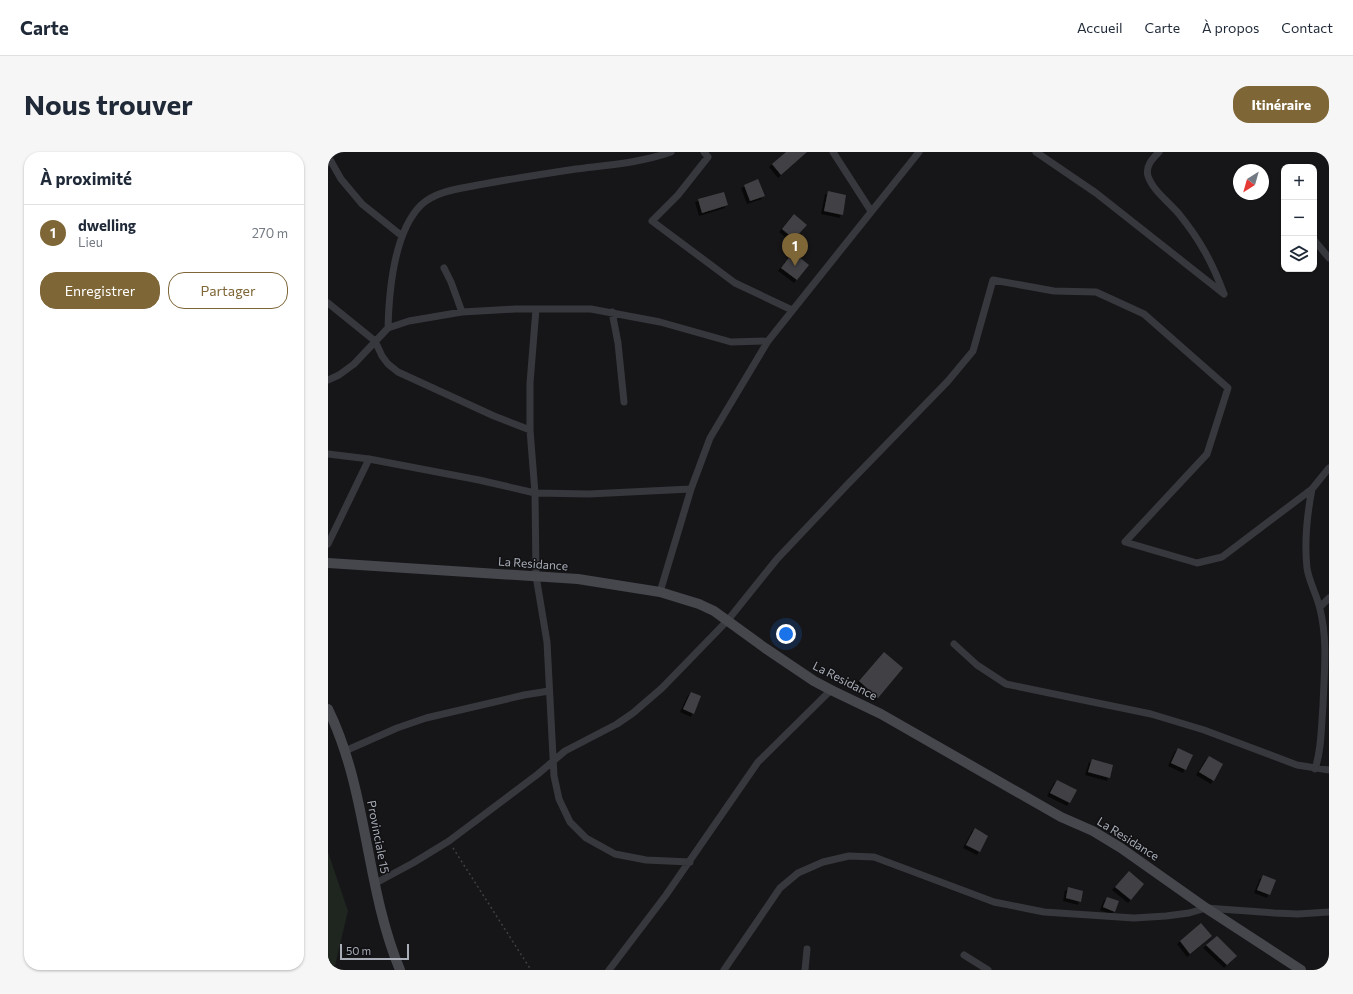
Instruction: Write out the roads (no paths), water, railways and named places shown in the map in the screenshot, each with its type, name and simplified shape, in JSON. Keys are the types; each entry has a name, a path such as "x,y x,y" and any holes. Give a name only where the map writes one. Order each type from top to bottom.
{"street":[{"path":"704,152 708,157 678,195 652,221 734,283 792,310"},
{"path":"833,152 871,211"},
{"path":"660,592 691,489 710,438 768,341 919,152"},
{"path":"1036,152 1096,193 1224,294 1206,252 1179,214 1152,184 1147,175 1150,161 1159,152"},
{"path":"388,328 391,281 405,226 422,205 439,193 521,176 631,162 667,153"},
{"path":"328,156 341,179 362,204 402,236"},
{"path":"1317,244 1329,258"},
{"path":"444,268 462,312"},
{"path":"374,884 449,841 565,752 617,724 633,713 662,688 728,620 777,559 948,381 972,351 994,280 1054,292 1096,292 1144,314 1228,388 1207,454 1125,542 1197,563 1222,557 1312,489 1329,468"},
{"path":"328,303 375,341 382,356 388,364 398,372 494,416 530,430"},
{"path":"328,380 339,375 354,364 388,328 409,321 462,312 536,308 591,308 660,322 731,342 768,341"},
{"path":"536,308 530,383 530,430 535,493 536,576 547,642 554,776 559,799 570,822 586,838 615,854 646,860 690,862"},
{"path":"612,312 618,343 624,402"},
{"path":"328,454 369,459 479,480 535,493 589,494 691,489"},
{"path":"328,544 369,459"},
{"path":"1312,489 1306,522 1307,569 1320,608 1326,652 1322,733 1315,768"},
{"name":"La Residance","path":"328,563 444,572 578,579 660,592 699,604 728,620 797,670 831,690 881,714 1061,817 1121,848 1206,908 1301,970"},
{"path":"1320,608 1329,598"},
{"path":"954,644 977,665 1006,684 1150,714 1204,730 1297,765 1329,770"},
{"path":"610,970 690,862 758,762 831,690"},
{"path":"345,751 397,728 426,718 524,695 549,691"},
{"name":"Provinciale 15","path":"328,709 345,751 362,818 374,884 390,942 400,970"},
{"path":"724,970 780,888 798,873 822,862 849,856 874,857 994,902 1044,912 1134,918 1189,913 1206,908 1298,914 1329,912"},
{"path":"806,970 807,949"},
{"path":"964,955 988,970"}],"place":[{"name":"dwelling","path":"795,266"}]}
